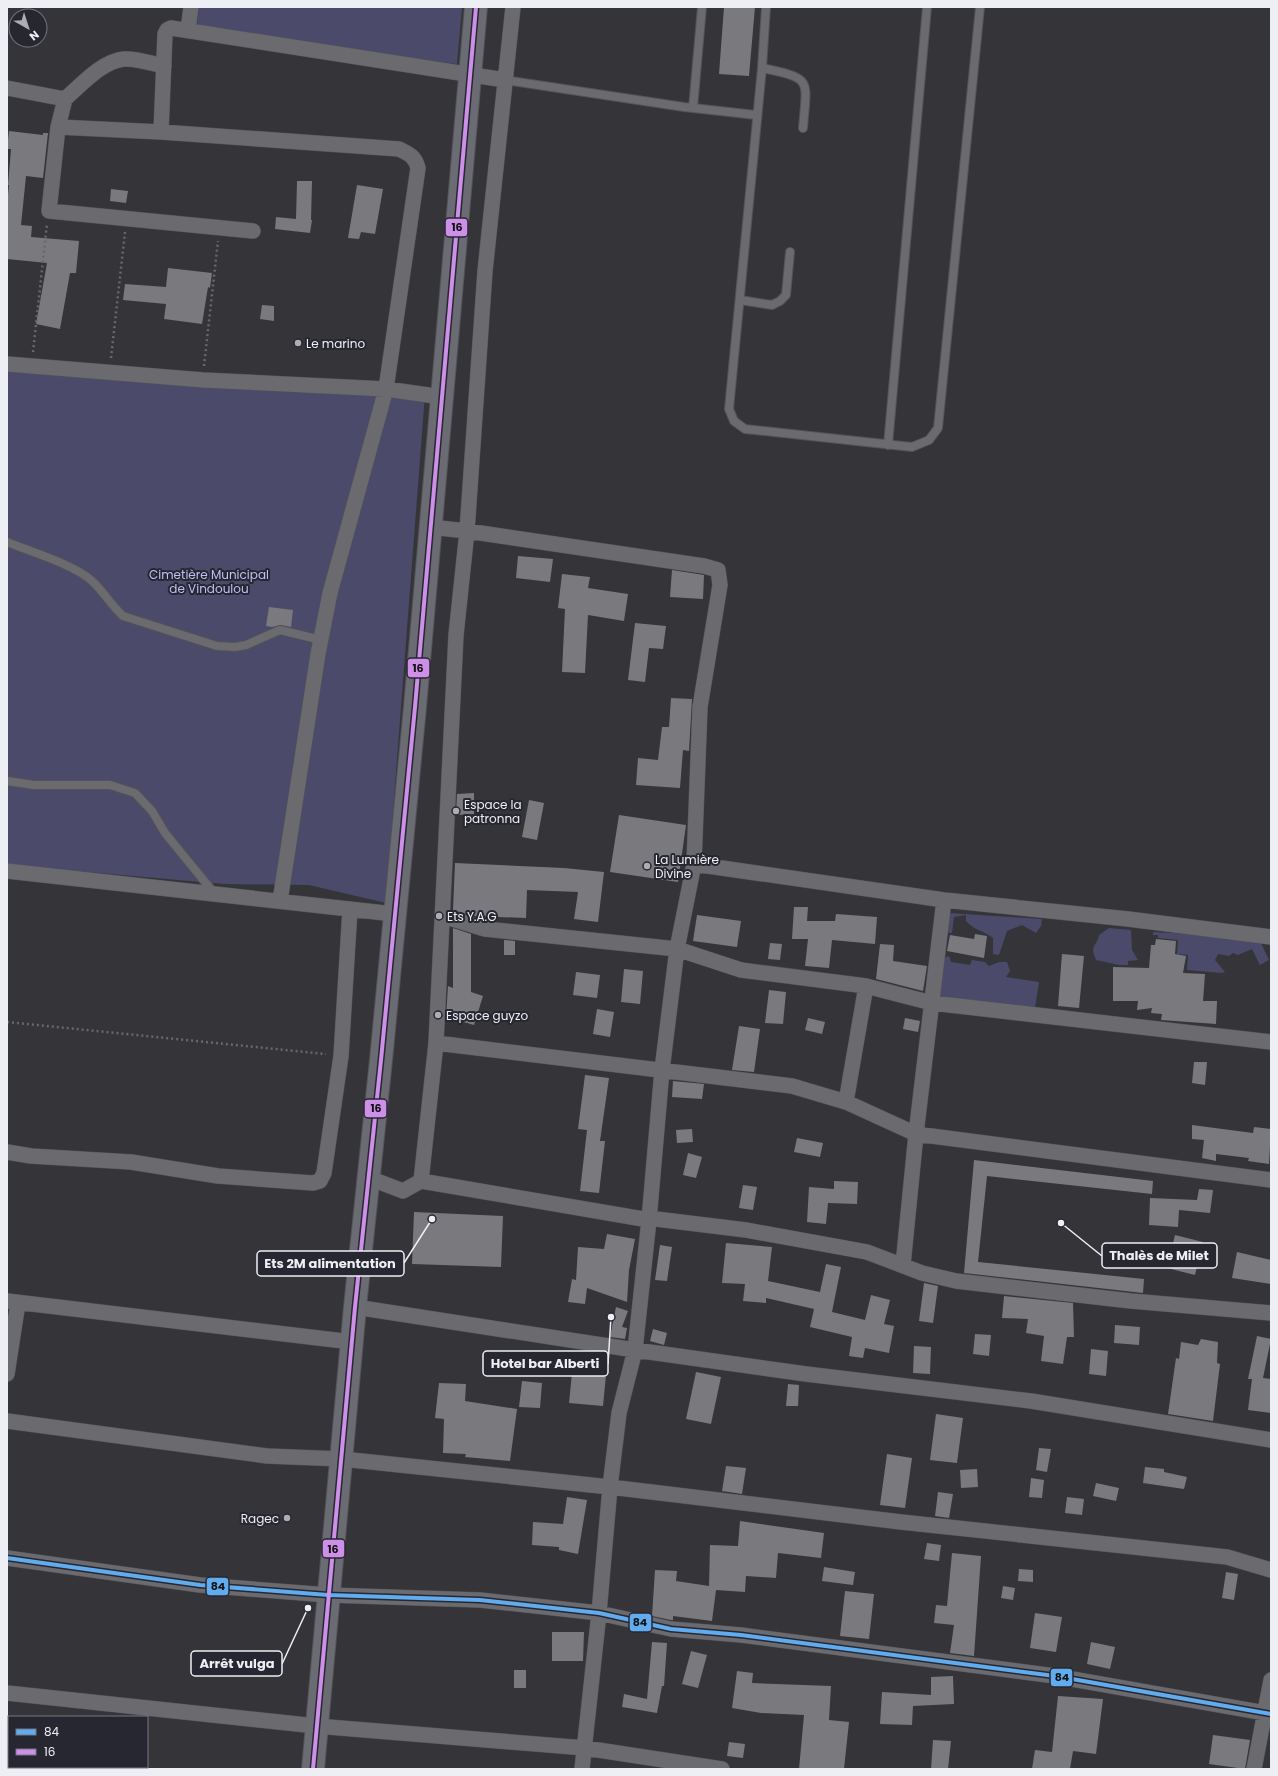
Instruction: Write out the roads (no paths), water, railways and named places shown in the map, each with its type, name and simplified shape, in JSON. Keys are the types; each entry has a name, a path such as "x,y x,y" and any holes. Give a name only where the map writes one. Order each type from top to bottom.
{"highway":[{"path":"313,1769 355,1308 415,707 476,7"}],"street":[{"path":"188,30 191,7"},
{"path":"421,1181 436,1043 456,635 467,531 485,271 513,7"},
{"path":"161,132 167,30 171,28 505,80"},
{"path":"164,66 125,59 112,63 100,70 65,99 58,127 48,210 126,220 253,231"},
{"path":"7,88 65,99"},
{"path":"58,127 161,132 399,149 411,155 416,161 418,168 386,389 330,593 321,640 280,901"},
{"path":"7,364 203,380 386,389 442,397"},
{"path":"430,527 467,531 704,566 718,570 720,585 700,707 694,864 677,950 662,1070 649,1220 635,1350 618,1413 599,1614 582,1769"},
{"path":"694,864 944,900 1128,918 1271,936"},
{"path":"7,871 394,914"},
{"path":"903,1265 916,1134 944,900"},
{"path":"7,1152 32,1156 131,1162 218,1176 313,1183 320,1181 324,1173 341,1056 350,909"},
{"path":"442,916 485,929 677,950 741,970 866,986 932,1003 1271,1042"},
{"path":"846,1102 866,986"},
{"path":"436,1043 792,1086 846,1102 916,1134 1271,1180"},
{"path":"369,1178 403,1191 421,1181 649,1220 656,1219 746,1230 867,1252 922,1273 956,1281 1131,1301 1271,1313"},
{"path":"7,1374 12,1302 352,1342"},
{"path":"355,1308 813,1375 1031,1401 1271,1440"},
{"path":"7,1421 267,1456 342,1459 610,1487 901,1522 1227,1557 1271,1570"},
{"path":"7,1558 200,1585 328,1594 480,1600 599,1614 671,1628 741,1635 1055,1676 1268,1714"},
{"path":"1254,1769 1268,1714 1271,1680"},
{"path":"7,1693 316,1726 585,1748 722,1769"}],"lane":[{"path":"693,108 702,7"},
{"path":"766,7 762,68 756,115 729,409 734,421 745,429 912,447 929,440 938,428 980,7"},
{"path":"888,445 927,7"},
{"path":"762,68 795,75 803,81 806,89 803,128"},
{"path":"505,80 693,108 756,115"},
{"path":"740,300 772,305 780,301 786,295 790,252"},
{"path":"7,542 81,573 93,582 111,605 123,616 217,646 235,648 246,645 280,630 321,640"},
{"path":"7,781 34,786 110,785 135,793 152,811 165,833 215,894"}],"place":[{"name":"Le marino","path":"298,343"},
{"name":"Espace la patronna","path":"456,811"},
{"name":"La Lumière Divine","path":"647,866"},
{"name":"Ets Y.A.G","path":"439,916"},
{"name":"Espace guyzo","path":"438,1015"},
{"name":"Ets 2M alimentation","path":"432,1219"},
{"name":"Thalès de Milet","path":"1061,1223"},
{"name":"Hotel bar Alberti","path":"611,1317"},
{"name":"Ragec","path":"287,1518"},
{"name":"Arrêt vulga","path":"308,1608"}],"park label":[{"name":"Cimetière Municipal de Vindoulou","path":"209,581"}]}
